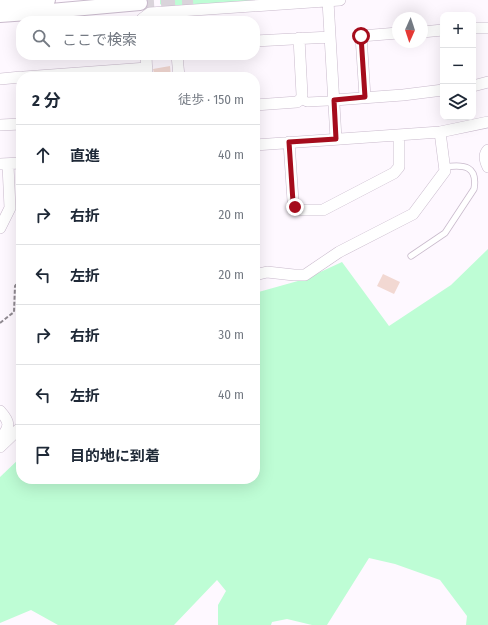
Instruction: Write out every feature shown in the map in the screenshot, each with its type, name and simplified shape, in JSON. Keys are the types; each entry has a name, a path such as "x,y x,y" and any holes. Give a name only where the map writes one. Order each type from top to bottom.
{"street":[{"path":"0,3 48,0"},
{"path":"146,16 150,13 340,0"},
{"path":"328,1 336,139"},
{"path":"0,15 140,3"},
{"path":"476,28 488,28"},
{"path":"428,31 440,30"},
{"path":"365,97 361,36 392,33"},
{"path":"260,41 330,37"},
{"path":"260,105 297,102 301,99 299,38"},
{"path":"146,60 147,72"},
{"path":"177,60 179,72"},
{"path":"0,79 16,77"},
{"path":"476,85 488,82"},
{"path":"301,99 307,102 328,101 440,90"},
{"path":"260,145 440,132 488,122"},
{"path":"0,125 16,124"},
{"path":"260,274 267,272 305,275 339,252 413,214 445,171 440,132"},
{"path":"289,142 293,202 295,207 301,210 323,210 394,173 399,167 398,136"},
{"path":"488,150 485,153 485,161 488,167"},
{"path":"0,228 5,209 4,164 16,164"},
{"path":"0,411 7,418 8,426 6,432 0,438"},
{"path":"0,447 16,432"}],"lane":[{"path":"411,256 445,233 474,189 474,174 471,169 464,166 455,165 445,167"}],"path":[{"path":"0,323 14,312 16,285"}],"green space":[{"path":"160,0 269,0 163,6 160,4"},
{"path":"488,249 488,625 466,625 467,616 440,580 395,564 369,558 327,625 312,625 287,619 272,622 271,625 218,625 218,605 226,591 217,580 174,625 58,625 31,610 0,623 0,477 16,462 16,484 260,484 260,292 305,279 342,262 389,326 451,285"}],"building":[{"path":"162,0 172,0 172,4 162,5"},
{"path":"170,66 171,72 154,72 153,69"},
{"path":"383,274 400,282 394,294 377,286"}],"tunnel":[{"path":"140,3 193,0"}],"route":[{"path":"295,207 293,202 289,142 336,139 334,100 365,97 361,36"}]}
